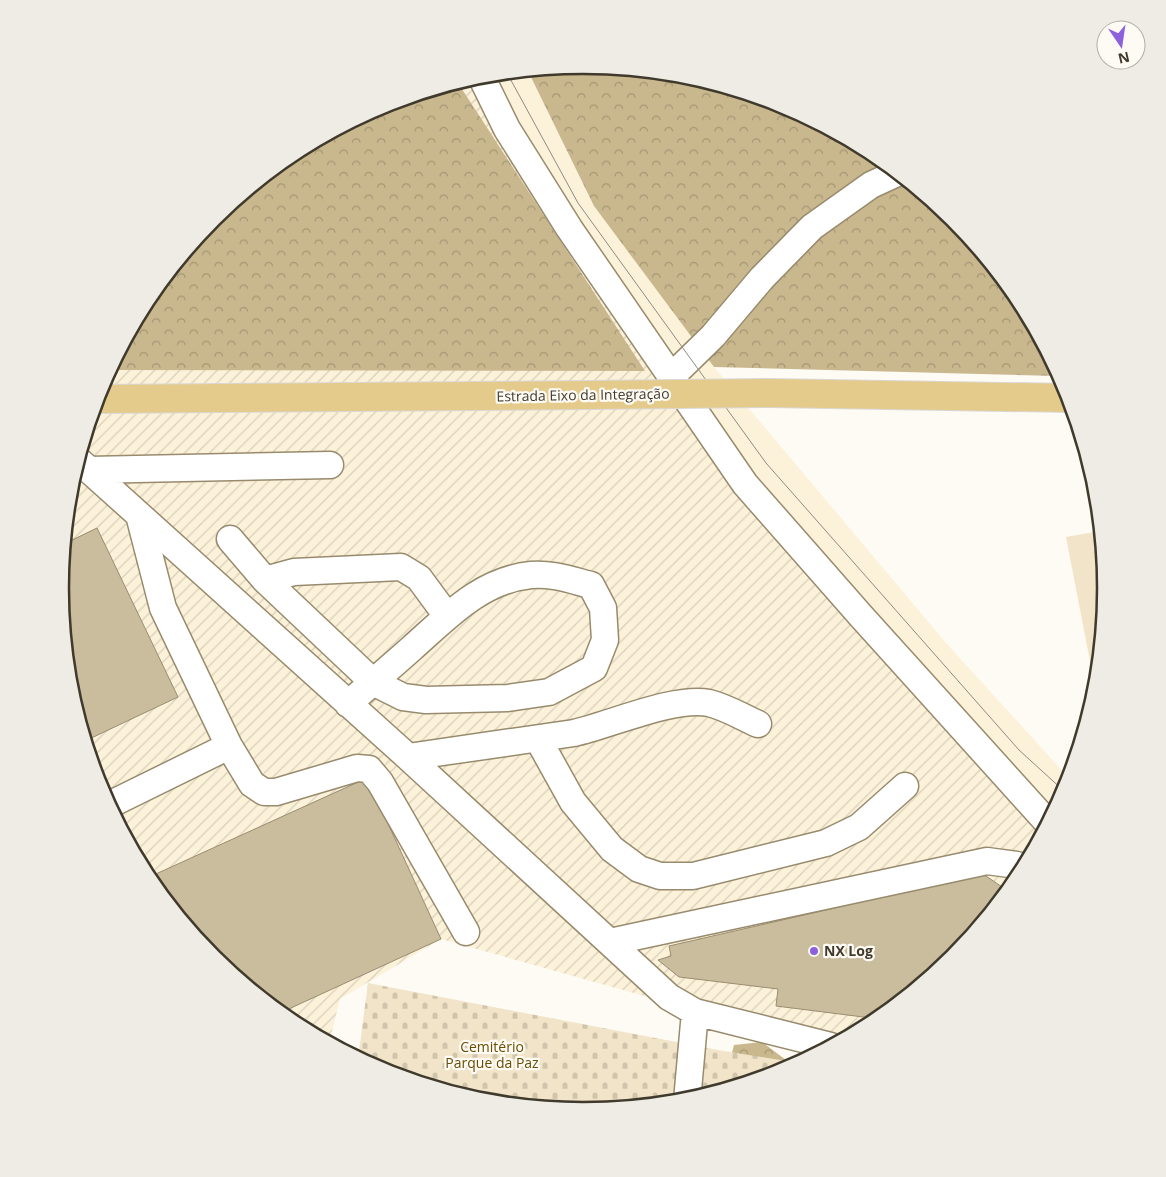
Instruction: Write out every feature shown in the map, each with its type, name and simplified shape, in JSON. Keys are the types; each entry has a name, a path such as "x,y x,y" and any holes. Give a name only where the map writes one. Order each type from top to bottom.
{"main road":[{"name":"Estrada Eixo da Integração","path":"105,399 769,393 1060,398"}],"lane":[{"path":"485,84 508,129 564,220 745,484 860,616 1043,818"},
{"path":"671,377 713,336 762,278 812,227 871,185 890,176"},
{"path":"84,464 330,465"},
{"path":"84,466 408,757 669,997 695,1012 822,1044"},
{"path":"139,515 162,608 228,746 252,784 264,792 276,792 357,768 369,770 380,782 466,932"},
{"path":"230,539 265,580 373,682 403,697 426,700 508,698 549,692 594,668 606,640 603,608 591,586 558,576 531,575 493,585 470,598 447,616 373,682 348,704"},
{"path":"265,580 294,572 401,567 419,578 447,616"},
{"path":"408,757 574,733 597,728 652,710 687,702 708,703 721,707 758,724"},
{"path":"538,738 573,802 612,849 639,869 660,876 693,876 826,843 859,827 905,786"},
{"path":"116,803 228,746"},
{"path":"610,942 987,861 1017,865"},
{"path":"688,1092 695,1012"}],"shaded area":[{"path":"531,77 594,206 714,367 947,644 1063,772 1049,804 862,601 734,450 603,257 537,153 499,82"},
{"path":"482,84 743,487 1046,812 1011,874 970,928 922,975 896,996 869,1016 833,1038 687,1008 441,939 340,999 331,1036 297,1016 270,996 244,975 196,928 155,874 138,846 122,816 96,754 86,722 79,689 73,656 70,622 70,555 73,521 86,455 96,423 122,361 155,303 196,249 244,202 297,161 326,143 386,113 450,92"}],"green space":[{"path":"583,74 617,75 650,79 716,92 780,113 840,143 869,161 922,202 947,225 970,249 1011,303 1028,331 1051,376 714,367 594,206 531,77"},
{"path":"462,89 645,371 118,370 138,331 175,275 196,249 244,202 297,161 356,127 386,113"},
{"path":"1094,532 1097,589 1096,622 1091,667 1066,537"},
{"name":"Cemitério Parque da Paz","path":"368,983 718,1050 786,1061 716,1085 683,1093 617,1102 583,1103 549,1102 483,1093 418,1075 386,1064 359,1051"},
{"path":"762,1042 787,1061 761,1070 728,1068 734,1045"}],"building":[{"path":"97,528 178,697 91,738 73,656 69,589 71,540"},
{"path":"367,778 441,939 288,1009 244,975 219,952 196,928 155,874"},
{"name":"NX Log","path":"983,874 1002,887 970,928 947,952 922,975 867,1017 776,1006 778,989 679,977 658,960 671,956 669,946"}],"tram line":[{"path":"511,80 578,203 766,463 1019,750 1058,785"}],"place":[{"name":"NX Log","path":"814,951"}]}
